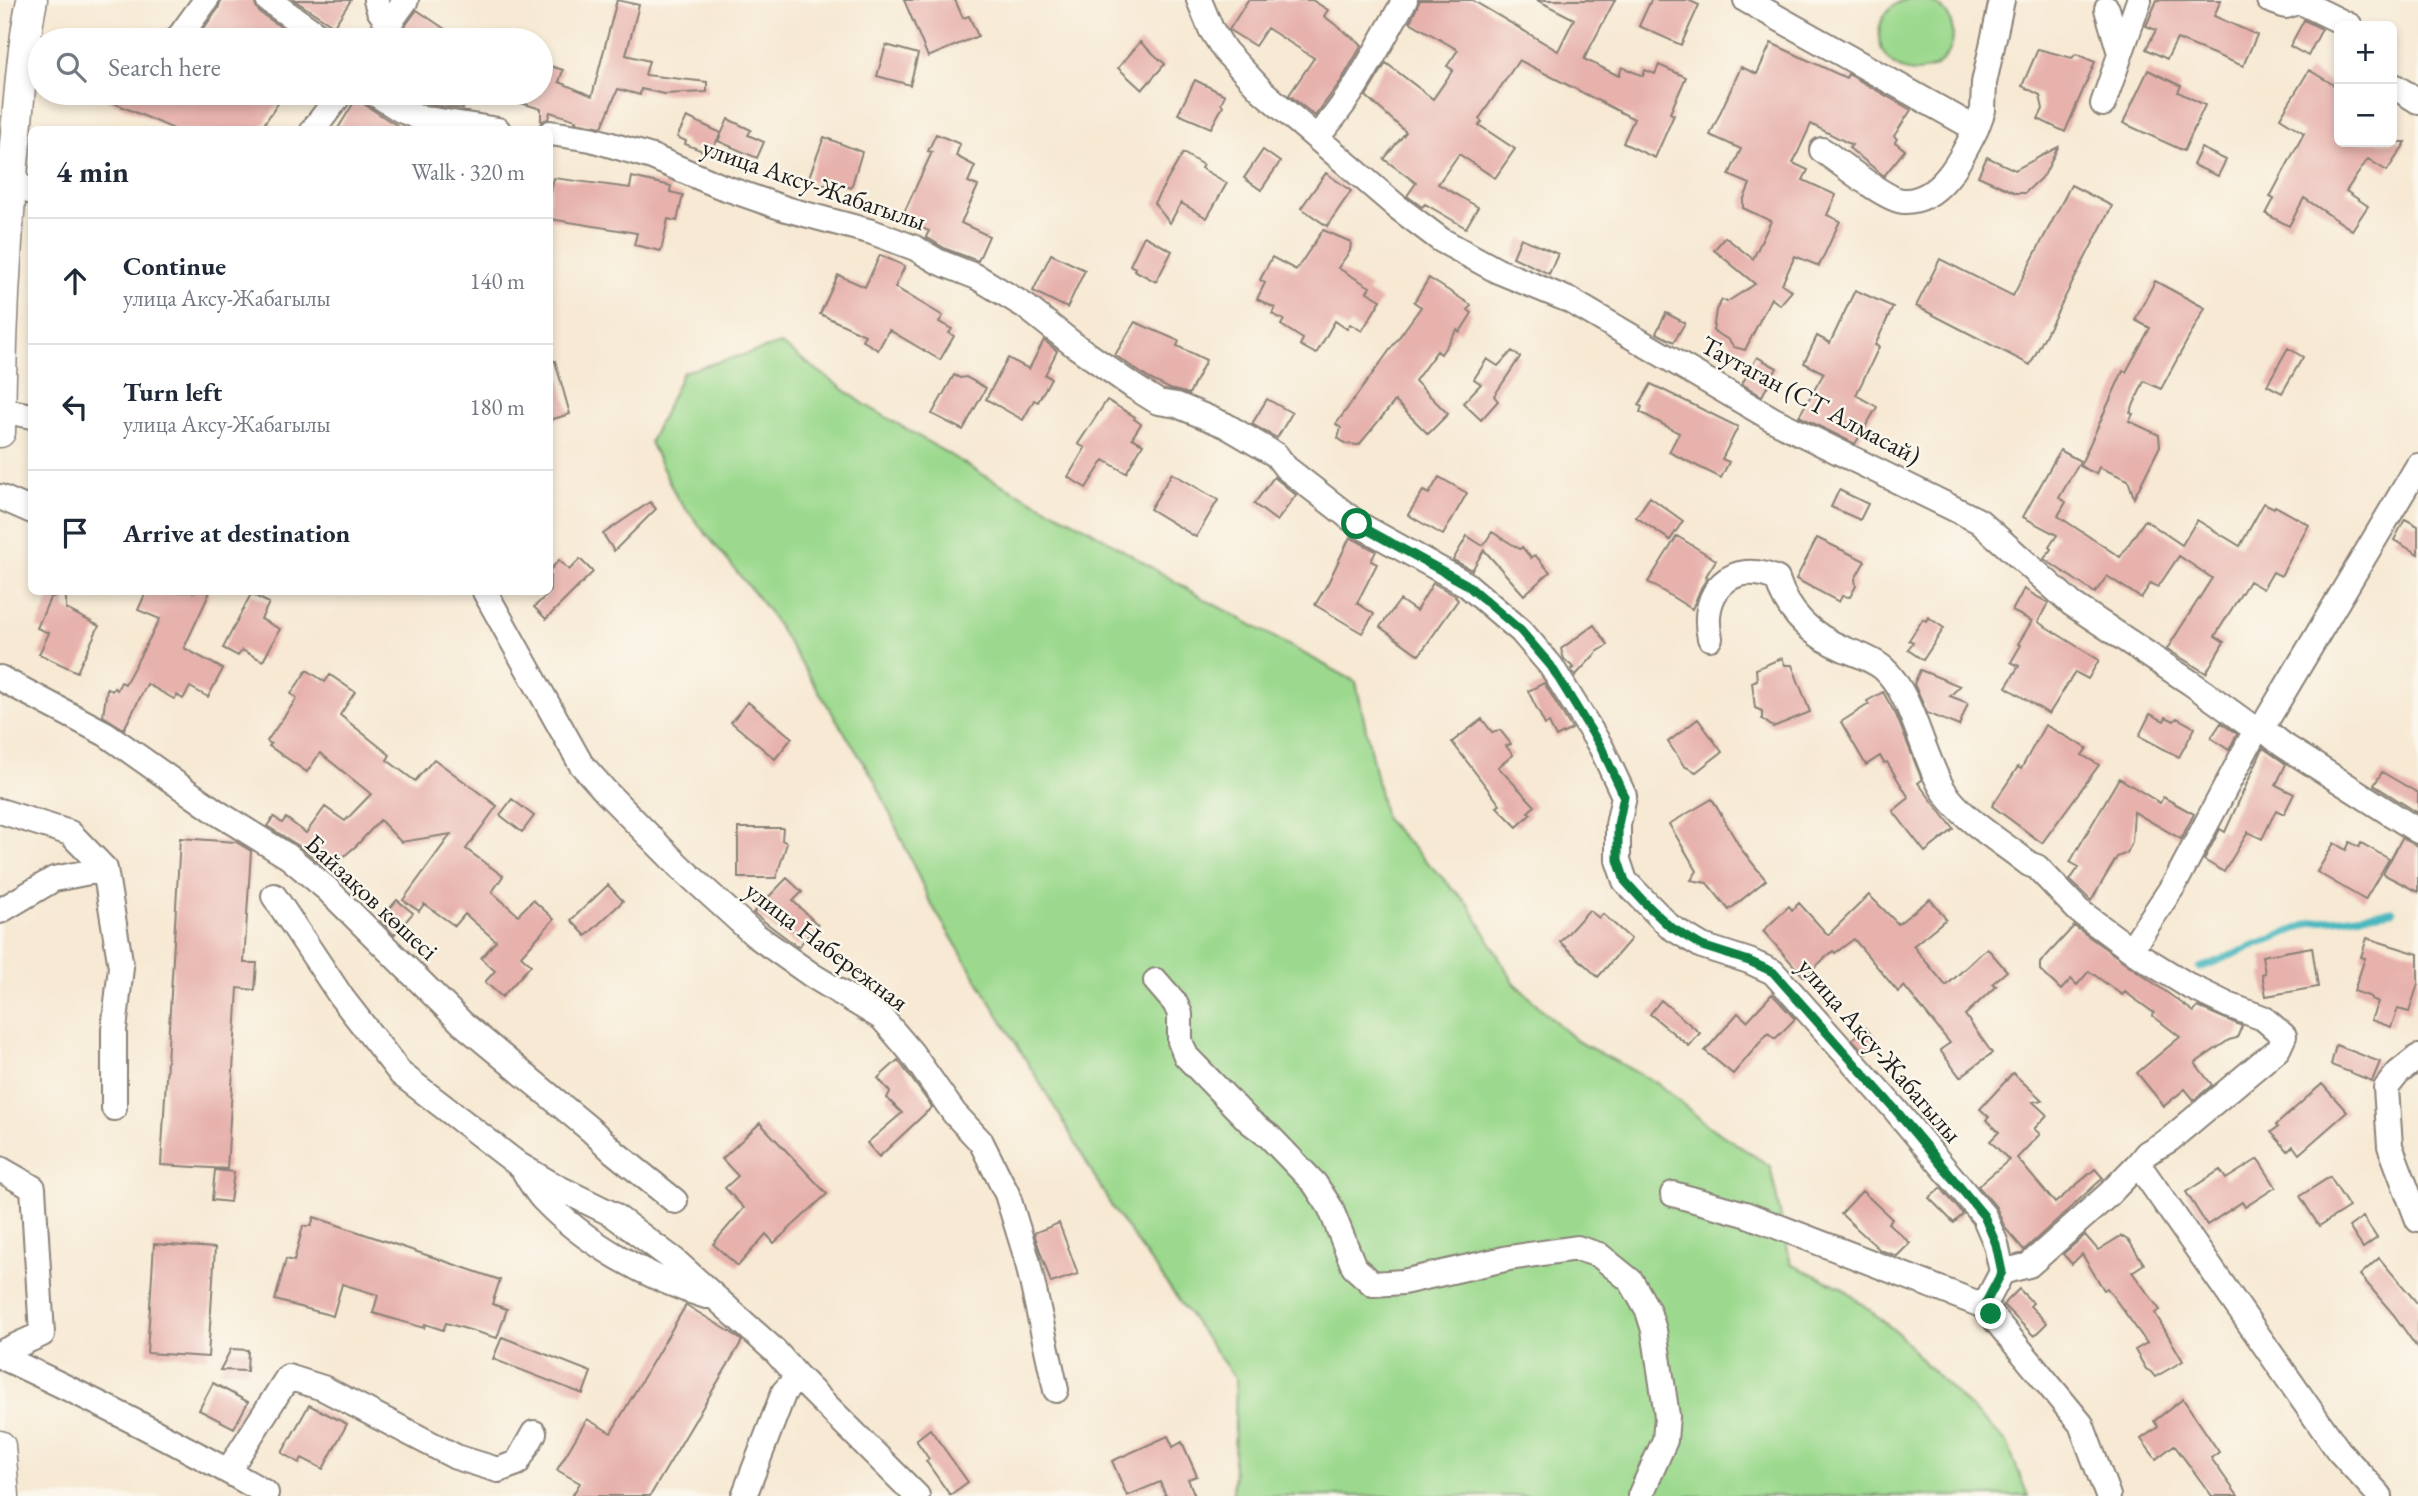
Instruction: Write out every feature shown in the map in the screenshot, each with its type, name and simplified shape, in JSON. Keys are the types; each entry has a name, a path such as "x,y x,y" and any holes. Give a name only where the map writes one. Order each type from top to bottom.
{"main road":[{"path":"0,432 2,344 21,187 26,30 32,0"},
{"path":"0,1446 4,1496"}],"street":[{"path":"186,28 206,0"},
{"path":"268,0 308,28"},
{"path":"376,0 382,28"},
{"path":"386,28 406,0"},
{"name":"Таутаган (СТ Алмасай)","path":"1199,0 1224,51 1262,91 1396,206 1441,240 1498,271 1571,301 1774,421 1979,521 2072,604 2292,751 2418,831"},
{"path":"1316,137 1328,125 1359,79 1405,0"},
{"path":"1746,0 1976,129"},
{"path":"1822,150 1875,187 1902,201 1922,197 1942,183 1964,153 1983,110 1984,83 2002,0"},
{"path":"2103,104 2139,0"},
{"path":"2269,0 2286,6 2299,1 2340,21"},
{"path":"2113,3 2120,53"},
{"path":"2397,88 2418,101"},
{"path":"316,126 332,105"},
{"path":"393,105 421,118 472,126"},
{"name":"улица Аксу-Жабагылы","path":"553,133 591,139 652,157 720,186 799,214 872,232 915,248 939,262 977,277 1025,306 1133,387 1158,402 1177,405 1225,425 1276,455 1286,468 1357,524 1466,584 1521,631 1551,666 1601,747 1624,796 1618,825 1618,860 1625,881 1669,926 1702,946 1773,972 1984,1216 1996,1244 2002,1272"},
{"path":"0,411 28,415"},
{"path":"2132,949 2175,883 2259,729 2418,466"},
{"path":"0,497 28,509"},
{"path":"1710,639 1707,618 1714,590 1726,580 1747,572 1764,573 1777,579 1792,612 1811,631 1883,668 1905,703 1945,792 1961,812 2028,864 2037,867 2079,911 2132,949 2189,986 2263,1018 2284,1036 2278,1049 2169,1140 2147,1153 2109,1194 2029,1265 2002,1272 1984,1306"},
{"name":"улица Набережная","path":"487,595 581,764 606,792 679,866 755,935 813,976 882,1018 911,1052 954,1113 981,1142 1007,1194 1027,1259 1056,1390"},
{"name":"Байзақов көшесі","path":"0,678 106,734 218,813 289,857 327,889 462,1023 675,1200"},
{"path":"0,811 70,833 105,869 121,967 114,1030 114,1108"},
{"path":"0,911 54,879 105,869"},
{"path":"274,896 342,998 401,1074 519,1165 612,1214 674,1260 775,1351 797,1377 917,1496"},
{"path":"1156,981 1175,1003 1180,1014 1181,1041 1186,1056 1249,1121 1279,1145 1315,1184 1330,1207 1354,1267 1373,1284 1403,1282 1508,1258 1577,1248 1598,1255 1631,1281 1648,1311 1654,1330 1667,1416 1665,1440 1640,1496"},
{"path":"2418,1057 2398,1073 2386,1088 2390,1146 2418,1220"},
{"path":"2138,1164 2338,1450 2380,1496"},
{"path":"0,1169 33,1188 42,1334 0,1354"},
{"path":"1673,1194 1745,1214 1984,1306 2081,1424 2108,1496"},
{"path":"0,1354 94,1399 228,1471 266,1495"},
{"path":"228,1471 288,1377 323,1388 456,1457 498,1470 517,1463 534,1433"},
{"path":"745,1493 784,1392 797,1377"}],"green space":[{"path":"1906,-1 1926,-1 1937,4 1947,14 1953,28 1953,42 1947,56 1937,66 1923,72 1909,72 1895,66 1885,56 1879,42 1879,28 1885,14 1895,4"},
{"path":"781,344 864,404 989,478 1085,527 1206,600 1356,682 1385,819 1469,905 1514,983 1575,1040 1657,1083 1710,1127 1770,1166 1791,1264 1841,1287 1899,1334 1927,1366 2007,1443 2028,1496 1233,1496 1236,1380 1113,1209 930,902 875,781 767,609 677,498 650,442 683,372"}],"building":[{"path":"221,0 253,0 259,12 282,28 204,28 218,9"},
{"path":"294,0 351,0 334,26"},
{"path":"617,0 639,5 626,55 649,61 645,75 707,82 707,92 664,94 641,89 640,95 618,89 602,127 575,122 576,120 550,112 548,119 541,122 541,109 528,105 553,105 553,67 563,70 559,82 592,96"},
{"path":"904,0 955,0 963,18 969,16 978,36 928,57"},
{"path":"1248,0 1312,0 1328,10 1324,16 1362,45 1341,81 1315,116 1289,95 1314,58 1267,28 1255,46 1229,30"},
{"path":"1420,0 1472,0 1558,51 1574,19 1537,0 1615,0 1584,59 1619,76 1622,67 1643,76 1645,70 1655,74 1659,65 1686,77 1670,113 1674,115 1655,158 1623,143 1634,119 1519,60 1479,119 1482,122 1479,125 1515,149 1495,178 1459,154 1438,184 1478,207 1466,228 1425,204 1422,207 1407,196 1416,183 1384,159 1406,132 1366,96 1386,63 1433,99 1453,70 1447,66 1458,50 1410,22"},
{"path":"1651,0 1688,0 1699,5 1681,45 1639,26"},
{"path":"2157,0 2221,0 2214,16 2257,35 2243,66 2177,39 2167,59 2146,49 2156,30 2146,26"},
{"path":"417,10 443,28 404,28"},
{"path":"2304,20 2322,29 2308,56 2290,46"},
{"path":"1140,42 1165,64 1142,90 1118,68"},
{"path":"1771,43 1846,78 1848,74 1911,110 1894,136 1897,139 1895,142 1905,150 1884,176 1849,148 1852,145 1811,124 1793,163 1808,170 1803,180 1836,195 1827,215 1840,221 1819,266 1795,256 1782,284 1792,291 1780,305 1771,298 1745,350 1734,347 1729,340 1713,331 1716,310 1722,300 1727,302 1755,284 1714,250 1725,237 1753,259 1771,221 1743,208 1750,184 1729,175 1741,149 1710,135 1741,67 1757,74"},
{"path":"886,45 918,54 910,85 877,76"},
{"path":"2038,49 2072,58 2076,54 2095,62 2065,132 2038,119 2043,109 2040,95 2022,86"},
{"path":"2148,70 2181,86 2178,92 2205,105 2184,151 2123,123"},
{"path":"2309,70 2334,85 2334,147 2397,147 2397,142 2406,142 2387,171 2368,159 2346,191 2368,206 2352,230 2304,198 2289,226 2266,214 2274,199 2270,197 2304,133 2280,118"},
{"path":"1195,80 1225,95 1221,103 1223,106 1211,128 1178,114"},
{"path":"119,105 277,105 263,126 167,126"},
{"path":"352,105 365,105 398,126 339,126"},
{"path":"434,105 465,105 463,109"},
{"path":"687,117 721,133 710,154 685,144 686,141 677,137"},
{"path":"728,119 751,130 748,135 764,142 757,158 718,141"},
{"path":"936,134 960,144 956,156 975,166 968,182 978,186 961,223 989,236 978,261 946,249 926,237 929,231 901,219 932,152 928,151"},
{"path":"824,137 862,152 851,188 840,184 823,185 808,180"},
{"path":"2058,147 2045,174 2025,193 2016,193 1978,176 1987,157 2015,170"},
{"path":"2201,148 2226,160 2218,176 2193,165"},
{"path":"1263,150 1280,162 1261,190 1244,178"},
{"path":"1183,153 1203,165 1201,168 1227,183 1207,218 1181,203 1170,223 1154,203"},
{"path":"1326,173 1351,191 1327,226 1301,208"},
{"path":"632,177 671,186 670,192 683,195 677,221 668,219 661,251 634,245 637,233 553,219 554,178 630,188"},
{"path":"2071,185 2112,206 2030,365 1916,306 1940,259 2013,296"},
{"path":"1323,230 1351,242 1350,251 1338,268 1370,287 1367,292 1381,300 1362,331 1350,324 1347,329 1335,321 1316,354 1300,345 1303,339 1281,325 1284,320 1272,314 1275,308 1257,299 1265,283 1260,280 1272,257 1296,270"},
{"path":"1144,236 1172,251 1156,282 1130,265"},
{"path":"1521,238 1558,254 1549,274 1513,257"},
{"path":"1051,254 1085,270 1067,308 1033,291"},
{"path":"880,255 905,266 895,287 943,316 939,322 952,329 949,333 954,336 940,360 889,330 878,350 862,340 865,335 820,314 838,275 865,287"},
{"path":"1429,278 1471,305 1468,310 1472,313 1460,332 1457,330 1441,354 1437,351 1415,381 1448,414 1428,434 1395,401 1359,445 1346,444 1338,438 1341,428 1336,424 1421,307 1414,302"},
{"path":"2155,281 2205,308 2161,389 2144,381 2130,413 2133,414 2129,421 2159,435 2160,446 2134,498 2128,480 2099,467 2096,474 2080,466 2123,371 2126,372 2150,328 2135,320"},
{"path":"1855,290 1893,307 1875,345 1879,347 1856,395 1877,407 1855,444 1799,416 1824,373 1804,363 1817,336 1830,343"},
{"path":"1666,313 1685,323 1674,342 1656,333"},
{"path":"1135,322 1179,341 1177,346 1206,360 1189,394 1170,389 1148,378 1115,355"},
{"path":"1044,340 1057,351 1045,375 1051,378 1038,402 1034,400 1023,420 986,399 1008,358 1029,369"},
{"path":"2288,348 2303,357 2282,393 2267,385"},
{"path":"1512,351 1520,357 1494,396 1498,401 1481,420 1463,403 1481,384 1474,379 1487,359 1498,366"},
{"path":"1757,357 1777,368 1762,396 1742,384"},
{"path":"553,361 570,414 553,419"},
{"path":"954,375 966,377 986,388 963,430 932,414"},
{"path":"1651,384 1738,427 1722,459 1729,462 1721,478 1669,452 1679,433 1640,412 1642,407 1639,405"},
{"path":"1267,399 1292,413 1277,438 1252,424"},
{"path":"1107,400 1135,417 1141,424 1132,438 1143,444 1126,473 1104,460 1086,488 1068,477 1085,448 1078,444"},
{"path":"2060,450 2080,461 2059,498 2066,502 2058,516 2120,557 2145,520 2182,545 2197,520 2240,546 2264,503 2274,508 2275,506 2309,525 2281,576 2273,572 2263,589 2249,581 2215,636 2224,642 2206,673 2167,649 2212,578 2179,556 2158,587 2151,583 2141,598 2107,576 2095,593 2044,559 2057,535 2023,517"},
{"path":"1172,473 1218,500 1196,537 1150,509"},
{"path":"1274,477 1296,495 1277,521 1254,504"},
{"path":"1439,477 1467,493 1443,535 1408,515 1423,491 1429,494"},
{"path":"1839,490 1868,504 1860,520 1831,507"},
{"path":"1650,497 1683,521 1670,540 1636,517"},
{"path":"650,502 656,509 614,551 603,534"},
{"path":"2405,519 2418,526 2418,554 2394,540"},
{"path":"1492,532 1520,549 1522,547 1531,558 1535,555 1550,572 1524,595 1484,550 1472,570 1453,560 1467,536 1483,546"},
{"path":"1677,536 1716,560 1692,609 1648,582"},
{"path":"1350,537 1376,551 1371,561 1377,564 1357,603 1374,614 1362,633 1315,605"},
{"path":"1817,538 1865,561 1855,579 1856,586 1850,597 1842,596 1839,602 1796,579"},
{"path":"580,559 593,572 546,619 534,607 547,595 553,595 553,567 559,560 569,570"},
{"path":"1433,583 1456,596 1458,600 1419,655 1380,627 1400,600 1416,611"},
{"path":"2024,589 2048,603 2038,622 2099,660 2088,679 2075,672 2049,714 2006,687 2019,666 2011,662 2021,645 2018,644 2032,621 2012,611"},
{"path":"66,595 66,609 99,626 77,672 39,654 49,633 37,628 50,598"},
{"path":"145,595 209,595 184,648 223,669 208,697 190,687 183,699 177,695 174,699 147,684 124,729 103,716 107,688 117,690 121,682 125,684 160,619 138,610"},
{"path":"250,595 269,603 261,619 280,629 263,661 242,650 238,656 223,648"},
{"path":"1928,617 1944,628 1923,660 1908,650 1913,642 1909,640 1923,619 1926,621"},
{"path":"1594,625 1608,645 1597,652 1575,676 1571,669 1574,668 1564,659 1561,649"},
{"path":"1782,658 1785,665 1792,665 1810,712 1773,727 1762,719 1762,711 1755,708 1752,682 1757,680 1756,669"},
{"path":"307,670 325,682 330,675 355,692 340,715 390,755 387,760 415,781 434,759 497,806 466,849 503,876 492,892 518,915 533,900 554,919 521,956 531,965 502,997 485,982 495,971 481,958 496,941 465,914 455,926 424,904 419,911 403,900 451,834 401,842 380,820 328,870 299,846 267,826 274,817 282,823 286,818 306,833 325,807 345,821 371,794 320,753 307,772 269,746 271,744 267,741 297,698 291,694"},
{"path":"1920,670 1960,686 1950,696 1968,703 1959,726 1927,713 1914,684"},
{"path":"1544,683 1572,729 1556,737 1549,723 1545,725 1528,691"},
{"path":"1883,692 1896,715 1922,780 1918,783 1954,829 1925,852 1893,811 1909,798 1887,762 1884,763 1880,756 1866,765 1841,722"},
{"path":"748,702 792,738 775,759 731,722"},
{"path":"2150,714 2164,721 2166,717 2174,721 2177,718 2195,728 2179,757 2139,736"},
{"path":"1482,719 1492,732 1500,730 1511,744 1506,746 1513,755 1498,767 1535,806 1528,812 1531,814 1517,827 1497,807 1500,805 1452,742"},
{"path":"1698,719 1722,752 1696,772 1684,766 1668,742"},
{"path":"2221,723 2237,734 2229,750 2211,738"},
{"path":"2045,725 2087,748 2082,755 2099,765 2042,843 1992,806 2018,767 2021,769"},
{"path":"2263,748 2286,764 2276,785 2294,794 2284,814 2276,810 2262,839 2248,832 2224,872 2204,860 2220,829 2225,832"},
{"path":"2382,772 2418,793 2418,813 2374,785"},
{"path":"2119,778 2160,803 2163,797 2194,814 2181,839 2134,812 2132,842 2127,853 2117,857 2091,901 2070,880 2079,867 2070,862"},
{"path":"512,799 534,816 522,832 500,815"},
{"path":"1712,799 1741,849 1766,880 1729,910 1707,883 1691,880 1697,871 1669,824"},
{"path":"738,828 783,828 782,840 787,843 776,878 738,878"},
{"path":"180,838 236,842 251,851 244,963 257,963 255,990 238,988 227,1169 161,1165"},
{"path":"2402,838 2418,846 2418,892 2383,874"},
{"path":"2350,842 2359,847 2361,843 2389,859 2365,900 2317,872 2334,843 2346,850"},
{"path":"787,878 802,892 793,901 818,925 798,947 753,913"},
{"path":"608,885 623,901 586,936 571,920"},
{"path":"1869,895 1898,924 1930,899 1946,919 1913,946 1946,986 1987,948 2007,971 1992,984 1996,986 1965,1015 1992,1053 1960,1077 1940,1050 1950,1043 1904,986 1898,992 1854,939 1835,953 1833,951 1804,977 1763,931 1789,906 1792,910 1799,903 1828,935"},
{"path":"397,900 413,913 394,935 380,920"},
{"path":"1589,910 1599,918 1603,914 1631,939 1598,977 1560,942"},
{"path":"2074,926 2194,1012 2198,1007 2242,1026 2237,1038 2229,1040 2195,1063 2212,1085 2194,1100 2185,1089 2164,1106 2137,1073 2180,1037 2153,1016 2154,1013 2125,992 2122,995 2089,971 2077,985 2071,979 2061,990 2040,970 2040,963"},
{"path":"2367,938 2418,954 2418,984 2409,1012 2398,1009 2391,1027 2371,1020 2378,1002 2354,991 2365,958 2361,957"},
{"path":"2312,947 2318,987 2266,996 2262,956"},
{"path":"1772,994 1795,1019 1775,1039 1768,1033 1733,1074 1705,1051 1738,1013 1747,1021"},
{"path":"1661,1000 1700,1033 1689,1046 1650,1014"},
{"path":"1866,1028 1878,1043 1865,1053 1852,1039"},
{"path":"2336,1045 2380,1062 2372,1081 2331,1065"},
{"path":"898,1060 932,1107 879,1157 867,1143 902,1113 887,1098 890,1092 878,1078"},
{"path":"2013,1073 2042,1100 2033,1102 2047,1115 2034,1129 2040,1134 2017,1158 2055,1203 2095,1169 2103,1178 2024,1250 2005,1228 1996,1207 1978,1186 2009,1160 1990,1141 1999,1132 1986,1120 1989,1117 1980,1109"},
{"path":"2322,1084 2347,1112 2299,1154 2293,1146 2288,1151 2271,1132"},
{"path":"760,1123 827,1194 774,1243 766,1234 738,1266 713,1244 744,1208 725,1188 738,1176 722,1159"},
{"path":"2258,1159 2276,1187 2245,1207 2242,1202 2207,1225 2186,1192 2220,1170 2226,1179"},
{"path":"215,1170 234,1172 230,1202 212,1200"},
{"path":"2330,1177 2349,1207 2319,1226 2300,1196"},
{"path":"1941,1188 1963,1214 1954,1223 1929,1198"},
{"path":"1862,1191 1892,1219 1888,1223 1910,1243 1897,1256 1880,1250 1841,1214"},
{"path":"314,1217 500,1280 492,1304 507,1309 497,1338 446,1323 443,1330 425,1324 424,1328 373,1313 378,1295 342,1284 333,1316 275,1300 286,1259 294,1261 303,1226 311,1226"},
{"path":"2363,1217 2377,1238 2363,1248 2349,1227"},
{"path":"1059,1223 1078,1274 1051,1283 1034,1233"},
{"path":"2085,1235 2098,1250 2121,1236 2129,1241 2144,1264 2132,1272 2160,1310 2155,1313 2183,1361 2155,1377 2146,1369 2135,1350 2147,1343 2107,1288 2104,1290 2082,1254 2072,1264 2063,1254"},
{"path":"154,1244 215,1248 208,1357 147,1353"},
{"path":"2379,1258 2418,1304 2418,1349 2360,1275"},
{"path":"2019,1289 2033,1303 2030,1306 2047,1323 2034,1336 2003,1305"},
{"path":"686,1305 742,1341 650,1496 572,1496 580,1483 557,1470 587,1419 611,1433"},
{"path":"502,1337 591,1372 583,1394 493,1359"},
{"path":"231,1349 248,1350 247,1371 220,1370"},
{"path":"213,1383 248,1402 234,1428 199,1410"},
{"path":"2183,1399 2219,1452 2211,1458 2238,1496 2212,1496 2174,1445 2156,1459 2141,1439 2158,1427 2154,1421"},
{"path":"309,1405 347,1424 323,1469 302,1458 299,1463 282,1453"},
{"path":"930,1429 968,1482 950,1495 926,1461 929,1459 916,1440"},
{"path":"1168,1436 1173,1447 1182,1442 1197,1476 1188,1479 1195,1496 1166,1496 1160,1482 1127,1496 1112,1461"}],"waterway":[{"path":"2200,968 2313,922 2393,911"}],"route":[{"path":"1357,524 1466,584 1521,631 1551,666 1601,747 1624,796 1618,825 1618,860 1625,881 1669,926 1702,946 1773,972 1893,1107 1984,1216 1996,1244 2002,1272 1984,1306 1991,1314"}]}
